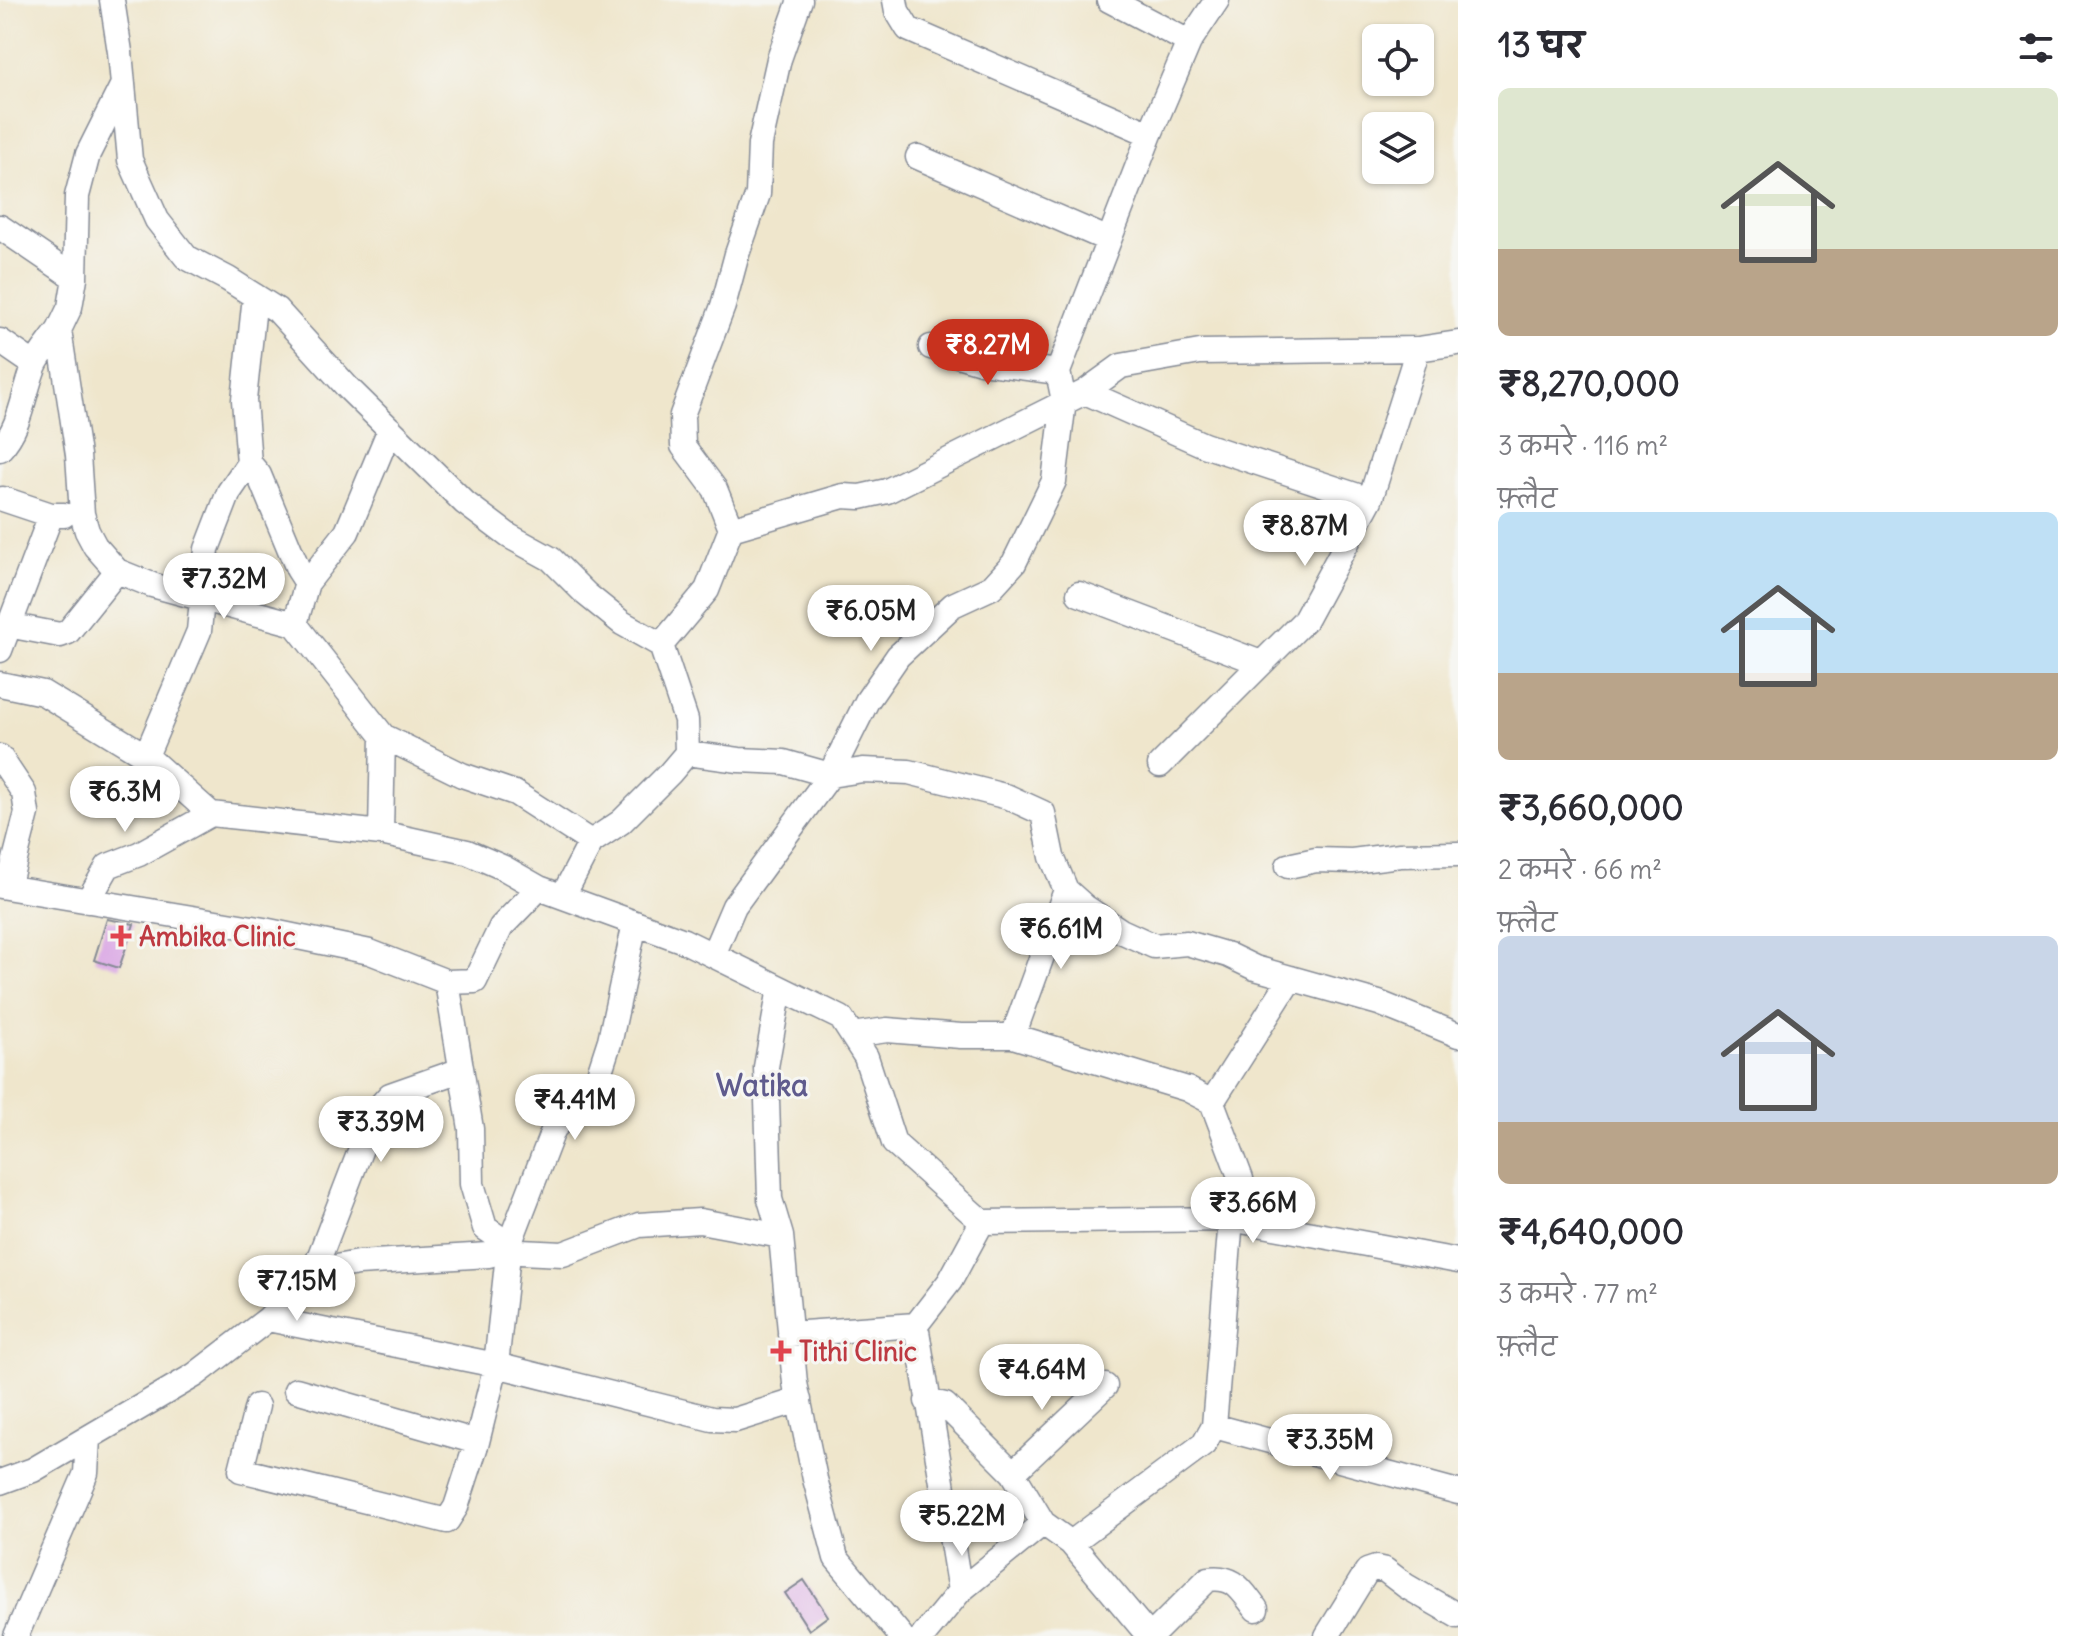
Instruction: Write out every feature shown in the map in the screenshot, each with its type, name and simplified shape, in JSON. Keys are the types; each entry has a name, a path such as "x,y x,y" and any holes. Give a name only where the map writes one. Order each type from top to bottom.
{"street":[{"path":"112,0 130,160 157,220 186,257 277,310 348,388 465,503 509,536 551,559 586,594 622,623 661,645 686,720 687,753 621,822 591,842 563,896"},
{"path":"661,645 707,590 731,529 715,489 683,446 682,415 723,306 758,194 760,144 779,59 800,0"},
{"path":"895,0 897,11 908,29 1150,134"},
{"path":"1109,0 1189,42"},
{"path":"1058,372 1189,42 1217,0"},
{"path":"0,449 8,441 19,418 35,365 59,330 70,307 75,278 77,196 88,154 123,84"},
{"path":"918,157 1109,240"},
{"path":"0,227 75,278"},
{"path":"255,296 244,400 249,463 259,475 298,569 307,583"},
{"path":"59,330 78,455 82,514 95,546 117,571 152,585 295,624 383,736 462,775 515,793 591,842"},
{"path":"0,341 35,365"},
{"path":"731,529 843,496 860,497 887,491 1075,396 1121,366 1200,352 1418,349 1458,343"},
{"path":"931,347 981,362 1058,372 1075,396 1204,445 1370,500"},
{"path":"1160,765 1305,620 1370,500 1418,349"},
{"path":"713,955 734,906 830,775 867,701 898,656 953,605 992,587 1014,563 1054,481 1075,396"},
{"path":"295,624 307,583 347,532 390,429"},
{"path":"146,756 199,631 207,549 229,492 249,463"},
{"path":"3,499 51,515 82,514"},
{"path":"0,650 51,515"},
{"path":"8,625 60,635 68,632 117,571"},
{"path":"1079,594 1261,663"},
{"path":"0,684 43,693 146,756 211,814 381,833 467,852 539,888 684,941 841,1018 866,1057 894,1143 982,1222 1231,1219 1458,1261"},
{"path":"381,833 383,736"},
{"path":"687,753 784,762 830,775 863,770 909,772 1008,797 1043,813 1052,857 1066,890 1121,931 1154,946 1187,943 1379,1003 1458,1035"},
{"path":"0,757 24,793 27,813 4,886 264,930 370,952 447,982 475,981 501,927 539,888"},
{"path":"88,901 108,866 139,854 211,814"},
{"path":"1288,866 1316,860 1352,861 1400,855 1458,854"},
{"path":"1013,1036 1066,890"},
{"path":"257,1406 241,1470 447,1521 456,1507 477,1442 496,1365 509,1245 554,1128 581,1102 599,1074 610,1040 635,923"},
{"path":"1212,1102 1291,978"},
{"path":"447,982 471,1129 472,1184 485,1228 520,1252 563,1254 639,1225 700,1221 781,1236"},
{"path":"780,988 766,1067 770,1199 781,1236 799,1400 815,1479 836,1558 901,1636"},
{"path":"852,1035 887,1030 961,1036 1013,1036 1187,1089 1212,1102 1241,1179 1231,1219 1214,1426 1204,1444 1071,1543"},
{"path":"0,1482 33,1470 195,1375 268,1319 314,1271 375,1112 390,1095 461,1070"},
{"path":"960,1591 916,1325 950,1281 982,1222"},
{"path":"314,1271 358,1263 489,1255 509,1245"},
{"path":"268,1319 496,1365 712,1419 735,1420 799,1400"},
{"path":"790,1334 916,1325"},
{"path":"1013,1473 1105,1386"},
{"path":"296,1390 477,1442"},
{"path":"927,1401 945,1405 1013,1473 1043,1523 1071,1543 1150,1636 1208,1579 1234,1582 1256,1609"},
{"path":"1214,1426 1458,1492"},
{"path":"16,1636 86,1473 88,1438"},
{"path":"923,1636 960,1591 1043,1523"},
{"path":"1327,1636 1367,1571 1376,1568 1385,1570 1406,1586 1456,1610"}],"building":[{"path":"107,919 134,924 119,968 94,960"},
{"path":"804,1580 828,1616 809,1630 785,1593"}],"place":[{"name":"Ambika Clinic","path":"121,936"},
{"name":"Tithi Clinic","path":"781,1351"}],"district":[{"name":"Watika","path":"762,1085"}]}
